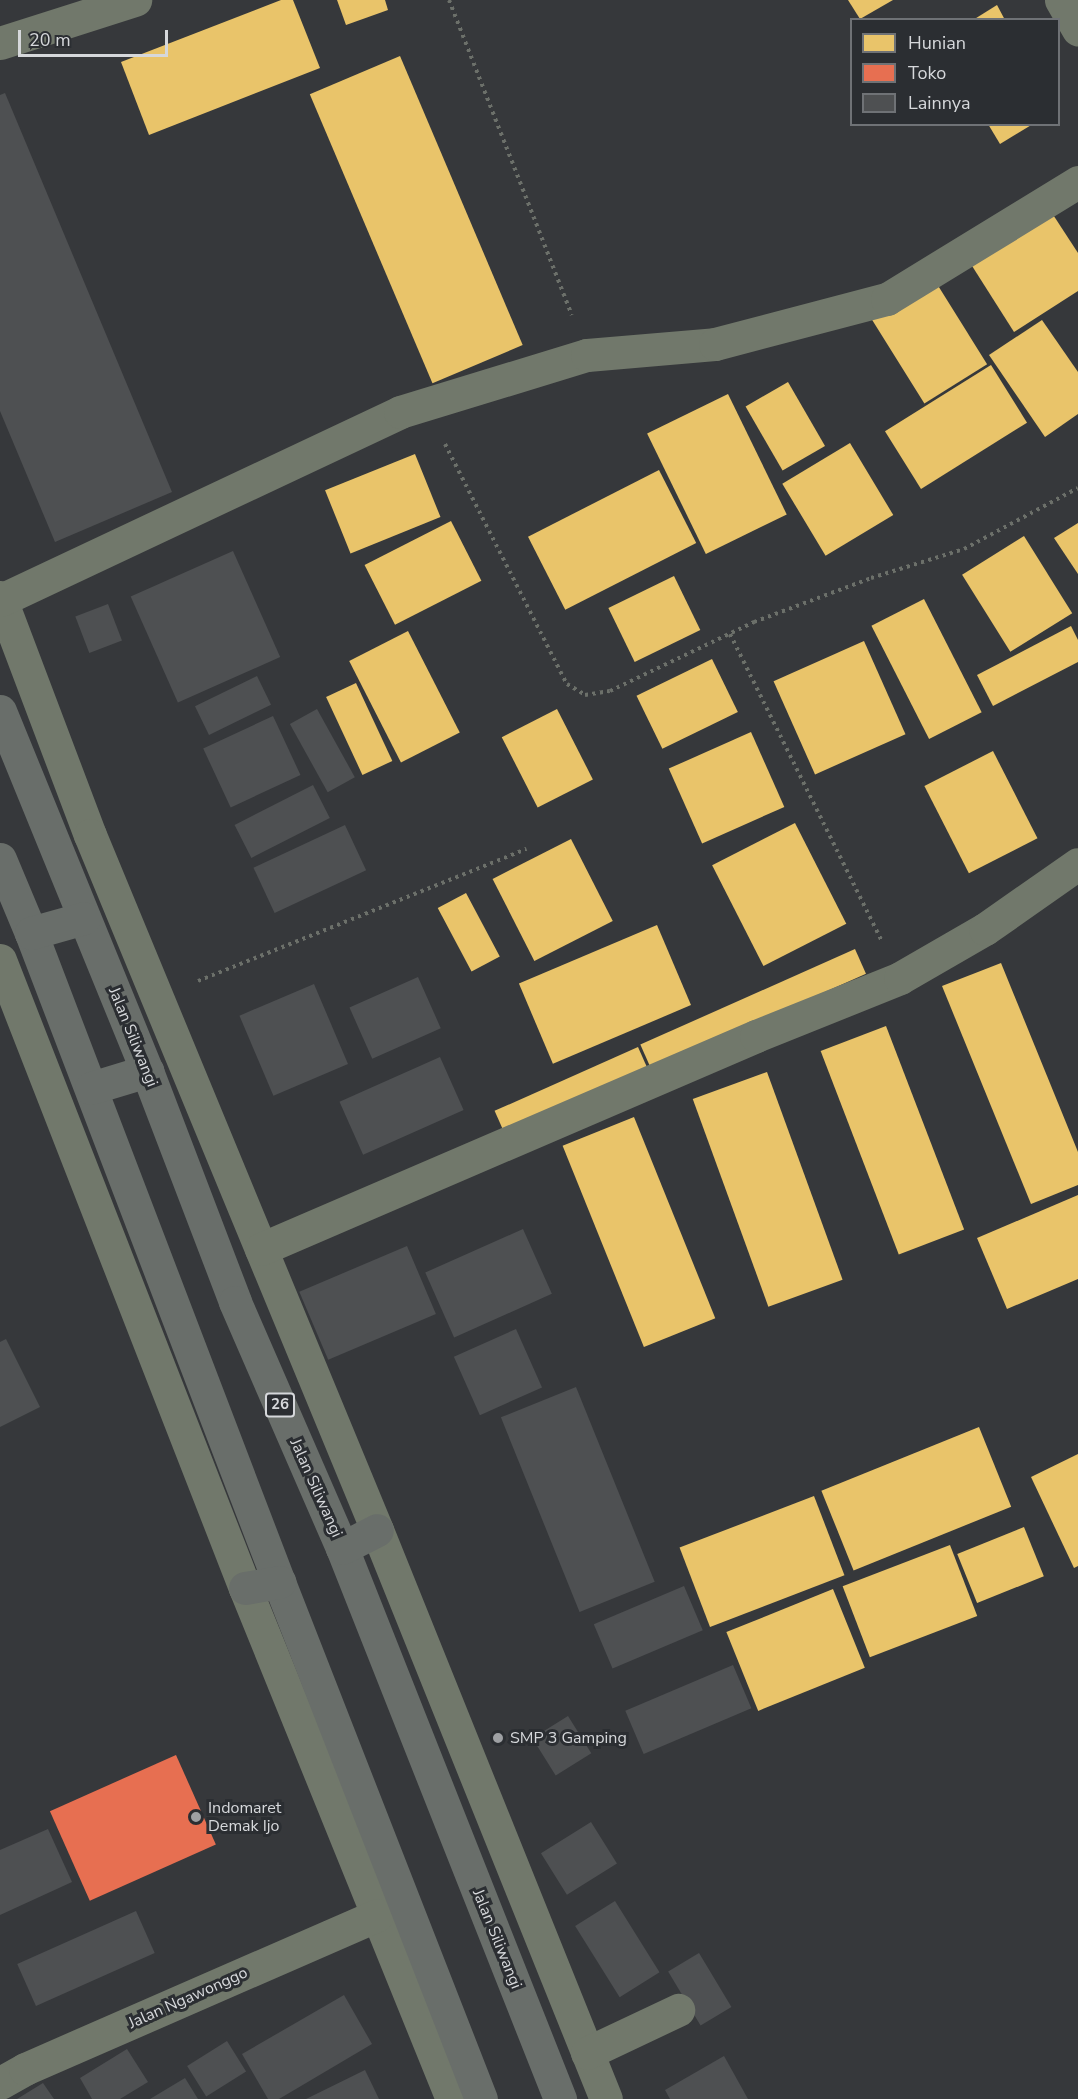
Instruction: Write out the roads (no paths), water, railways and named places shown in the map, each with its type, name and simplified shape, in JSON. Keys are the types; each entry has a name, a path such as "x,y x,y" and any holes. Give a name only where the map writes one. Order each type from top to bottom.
{"highway":[{"name":"Jalan Siliwangi","path":"0,711 147,1071 235,1302 342,1548 560,2099"},
{"path":"0,859 31,933 279,1582 481,2099"},
{"path":"31,933 84,918"},
{"path":"91,1088 147,1071"},
{"path":"342,1548 377,1530"},
{"path":"245,1588 279,1582"}],"street":[{"path":"0,43 135,0"},
{"path":"1061,0 1078,30"},
{"path":"606,2099 377,1530 90,835 1,598 400,412 587,355 715,344 887,299 1078,182"},
{"path":"261,1249 756,1036 900,978 985,929 1078,864"},
{"path":"0,960 9,1007 452,2099"},
{"name":"Jalan Ngawonggo","path":"0,2083 25,2069 376,1915"},
{"path":"587,2053 678,2010"}],"place":[{"name":"SMP 3 Gamping","path":"498,1738"},
{"name":"Indomaret Demak Ijo","path":"196,1817"}]}
